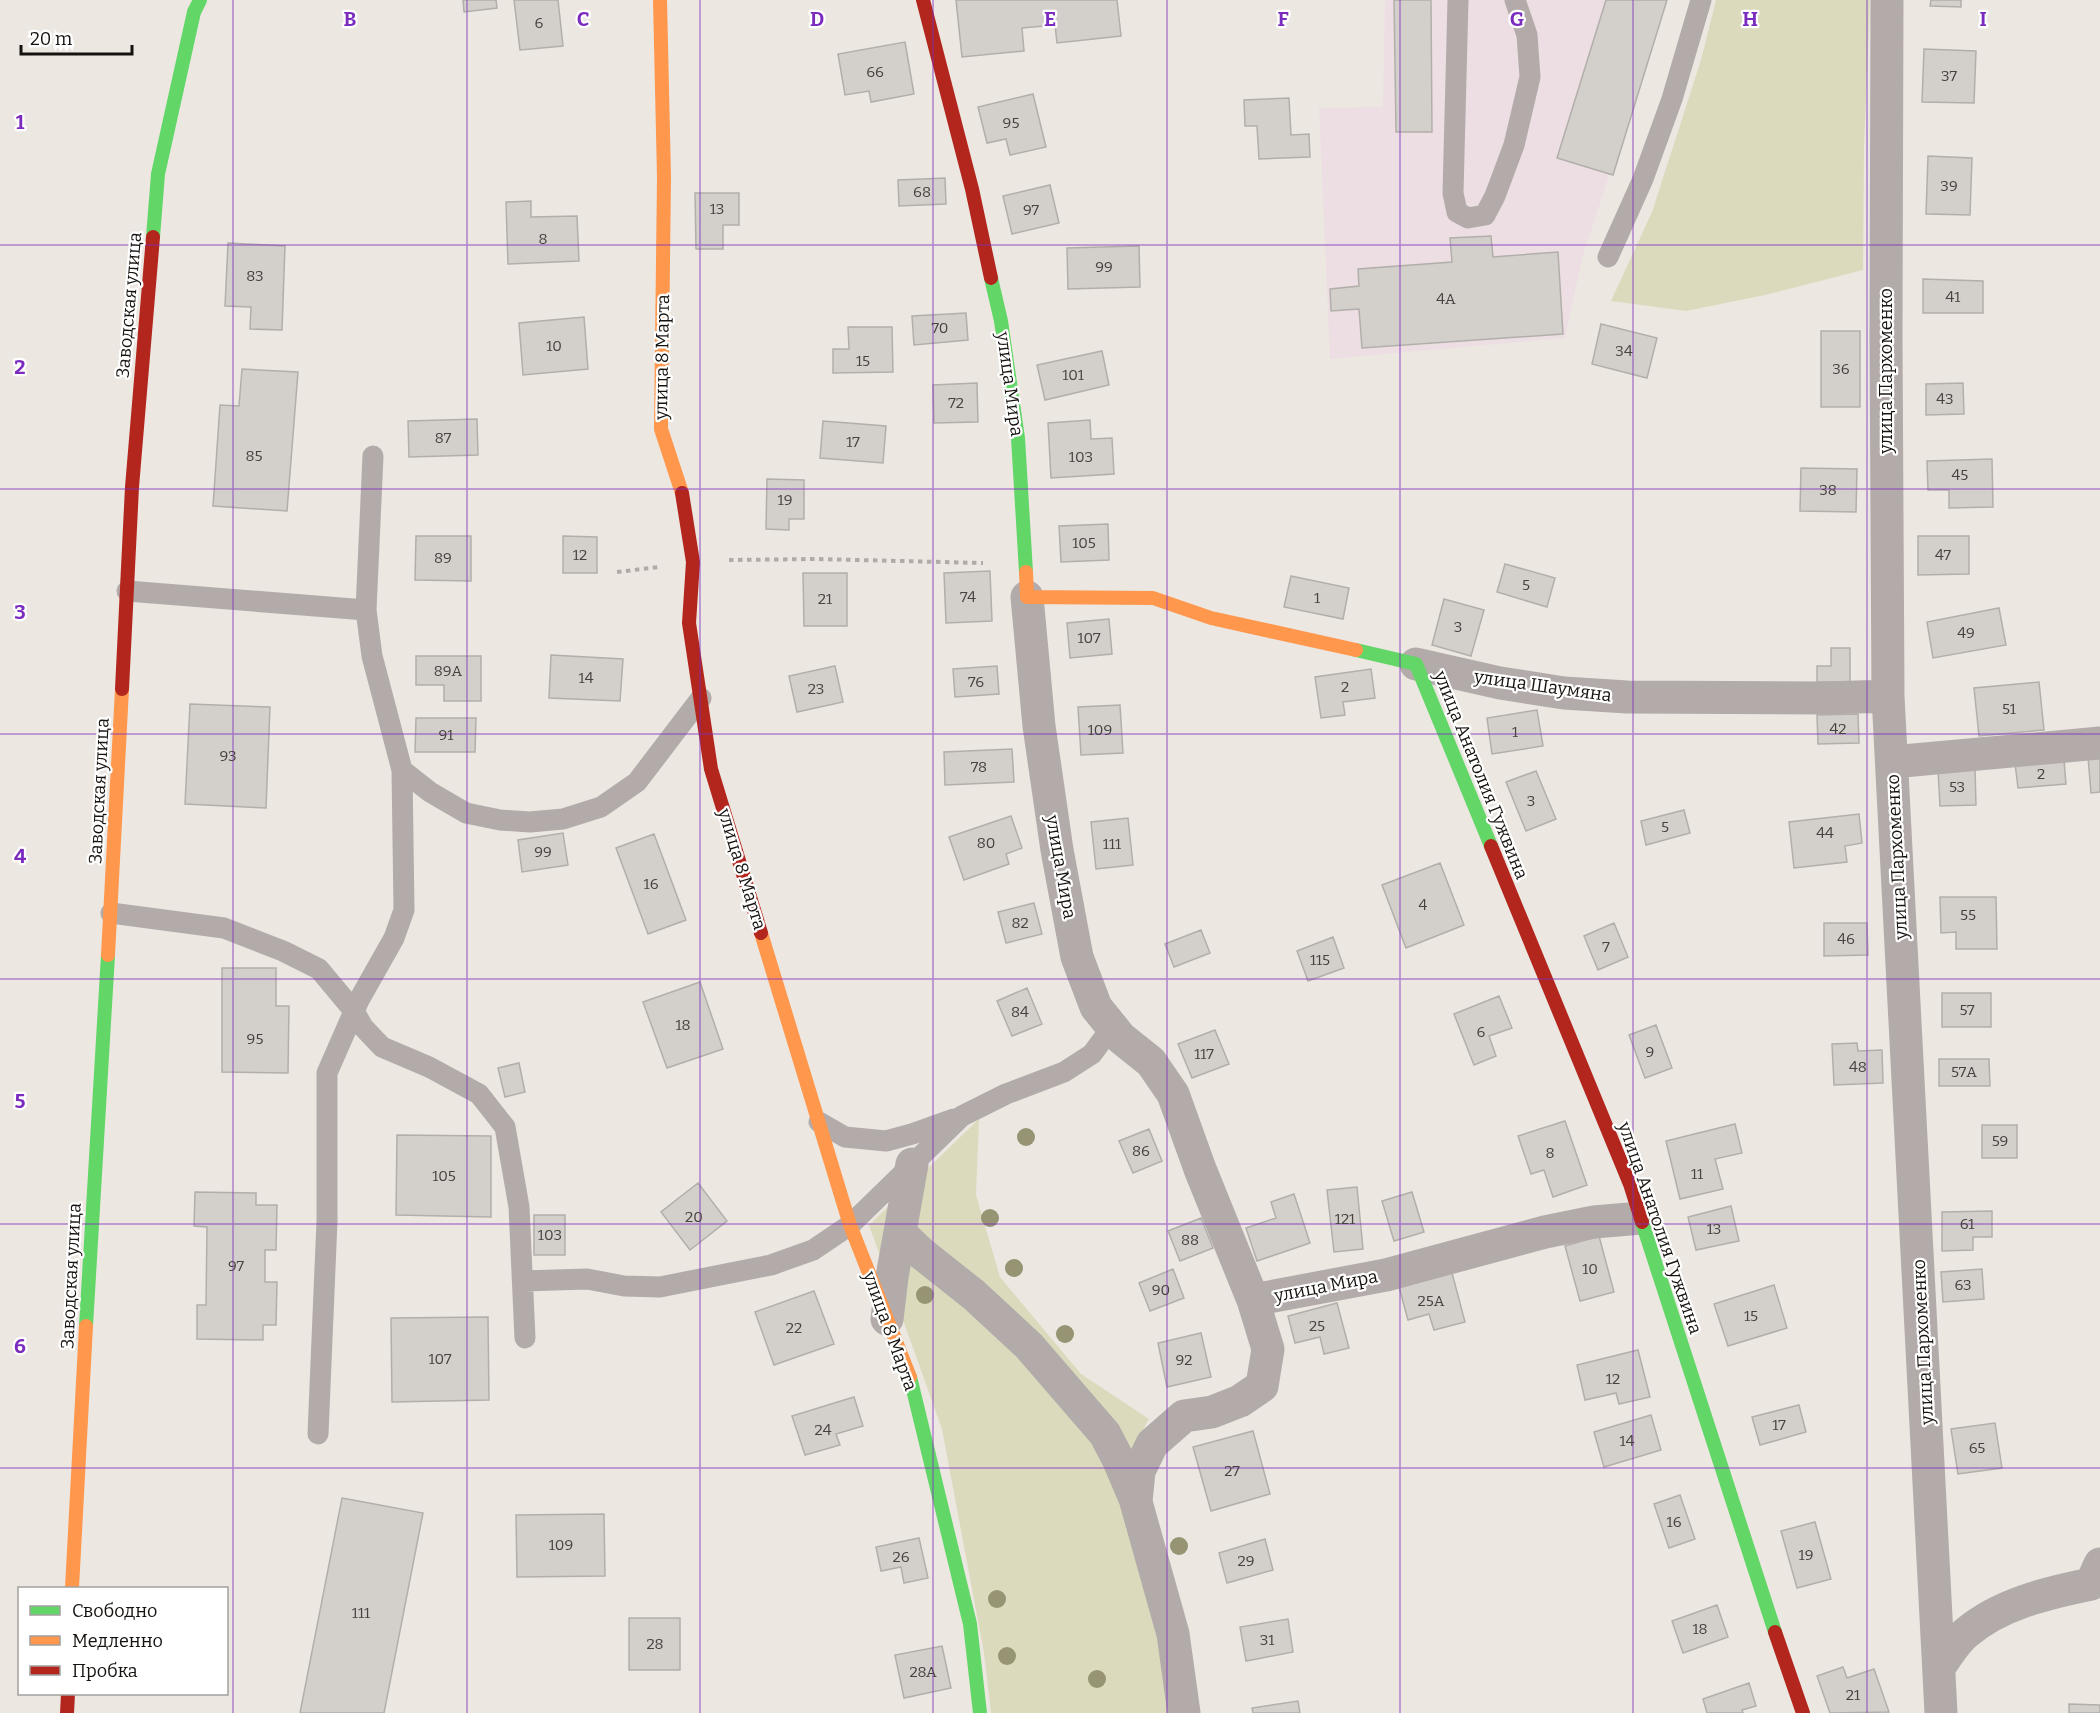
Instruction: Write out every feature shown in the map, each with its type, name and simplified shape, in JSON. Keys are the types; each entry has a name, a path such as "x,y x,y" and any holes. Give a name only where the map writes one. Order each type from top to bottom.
{"street":[{"name":"улица 8 Марта","path":"660,0 664,177 662,429 684,499 693,562 689,622 711,769 850,1225 909,1374 970,1624 980,1713"},
{"name":"улица Мира","path":"923,0 972,189 1002,321 1017,438 1027,597 1039,726 1057,850 1077,957 1096,1007 1121,1038 1150,1062 1173,1094 1200,1169 1253,1300 1386,1275 1545,1232 1594,1222 1641,1218"},
{"name":"улица Пархоменко","path":"1887,0 1888,696 1941,1713"},
{"name":"Заводская улица","path":"72,1587 111,913 132,487 158,174 195,4"},
{"name":"улица Шаумяна","path":"1027,597 1153,598 1210,618 1500,683 1564,693 1627,697 1888,696"},
{"name":"улица Анатолия Гужвина","path":"1416,664 1630,1184 1758,1582 1803,1713"},
{"path":"1892,762 2100,743"},
{"path":"887,1319 905,1196 912,1164"},
{"path":"900,1233 921,1253 974,1295 1029,1346 1105,1434 1136,1502 1173,1634 1184,1713"},
{"path":"1136,1502 1139,1471 1152,1444 1184,1416 1212,1412 1240,1401 1262,1386 1268,1349 1253,1300"},
{"path":"1940,1666 1965,1634 1986,1619 2014,1605 2097,1578"},
{"path":"67,1713 68,1695"}],"lane":[{"path":"1458,0 1453,193 1457,212 1468,218 1485,215 1495,196 1514,145 1530,77 1527,35 1515,0"},
{"path":"1608,257 1643,179 1672,99 1701,0"},
{"path":"318,1434 327,1221 327,1073 354,1011 394,938 404,910 402,770 372,656 366,610 373,456"},
{"path":"127,591 366,610"},
{"path":"402,770 430,792 466,813 500,820 530,822 563,819 601,807 637,782 701,698"},
{"path":"111,913 224,928 283,951 319,969 354,1011 363,1027 382,1047 429,1067 479,1094 505,1127 519,1207 525,1338"},
{"path":"819,1122 845,1137 886,1141 912,1134 962,1116 1006,1094 1064,1072 1092,1054 1112,1027"},
{"path":"524,1281 587,1279 624,1286 660,1287 771,1265 813,1250 850,1225 962,1116"}],"path":[{"path":"618,572 693,562 745,559 983,564"}],"shaded area":[{"path":"1385,0 1667,0 1583,255 1565,338 1330,359 1319,108 1383,107"}],"green space":[{"path":"1716,0 1870,0 1864,146 1863,270 1765,295 1686,311 1611,301 1652,212 1701,60"},
{"path":"979,1119 976,1195 1000,1277 1081,1374 1149,1419 1118,1476 1149,1586 1171,1713 991,1713 984,1653 942,1429 869,1225"}],"building":[{"path":"463,0 496,0 497,8 464,12"},
{"path":"514,0 558,0 563,46 520,50"},
{"path":"956,0 1117,0 1121,36 1057,43 1055,25 1022,28 1024,51 962,57"},
{"path":"1394,0 1431,0 1432,132 1396,132"},
{"path":"1606,0 1667,0 1613,175 1557,158"},
{"path":"1931,0 1961,0 1961,7 1930,6"},
{"path":"905,42 914,94 871,102 869,91 845,95 838,54"},
{"path":"1924,49 1976,51 1974,103 1922,102"},
{"path":"1033,94 1046,147 1010,155 1006,139 987,143 978,107"},
{"path":"1289,98 1291,135 1309,134 1310,157 1259,159 1257,126 1245,126 1244,100"},
{"path":"1928,156 1972,158 1970,215 1926,214"},
{"path":"945,178 946,204 899,206 898,180"},
{"path":"1050,185 1059,223 1012,234 1003,196"},
{"path":"695,193 739,193 739,225 723,225 723,249 696,249"},
{"path":"531,201 531,217 577,216 579,261 508,264 506,202"},
{"path":"1491,236 1493,257 1558,252 1563,334 1362,348 1359,309 1331,311 1330,289 1359,286 1358,269 1452,262 1450,238"},
{"path":"228,243 285,246 282,330 250,329 251,307 225,306"},
{"path":"1139,246 1140,287 1068,289 1067,248"},
{"path":"1923,279 1983,281 1983,313 1923,313"},
{"path":"966,313 968,340 914,345 912,316"},
{"path":"584,317 588,369 523,375 519,323"},
{"path":"1601,324 1657,338 1647,378 1592,364"},
{"path":"848,327 892,327 893,372 833,373 833,349 849,349"},
{"path":"1821,331 1860,331 1860,407 1821,407"},
{"path":"1102,351 1109,385 1045,400 1037,365"},
{"path":"242,369 298,372 287,511 213,506 220,405 239,406"},
{"path":"977,383 978,422 934,423 933,385"},
{"path":"1963,383 1964,414 1926,415 1926,384"},
{"path":"477,419 478,455 409,457 408,421"},
{"path":"1090,420 1091,439 1112,438 1114,474 1051,478 1048,423"},
{"path":"823,421 886,426 883,463 820,458"},
{"path":"1992,459 1993,507 1949,508 1949,490 1928,490 1927,461"},
{"path":"1801,468 1857,469 1856,512 1800,511"},
{"path":"767,479 804,480 804,519 789,519 789,530 766,529"},
{"path":"1108,524 1109,560 1061,562 1059,526"},
{"path":"416,536 471,536 471,581 415,580"},
{"path":"563,536 597,537 597,573 563,573"},
{"path":"1918,536 1969,536 1969,574 1918,575"},
{"path":"1505,564 1555,578 1547,607 1497,592"},
{"path":"990,571 992,621 946,623 944,573"},
{"path":"803,573 847,573 847,626 804,626"},
{"path":"1291,576 1349,588 1343,619 1284,607"},
{"path":"1444,599 1484,610 1471,656 1432,645"},
{"path":"1999,608 2006,645 1933,658 1927,622"},
{"path":"1109,619 1112,654 1070,658 1067,623"},
{"path":"1831,648 1850,648 1850,682 1817,682 1817,666 1831,666"},
{"path":"551,655 623,659 620,701 549,698"},
{"path":"416,656 481,656 481,701 444,701 444,685 416,685"},
{"path":"835,666 843,702 797,712 789,676"},
{"path":"997,666 999,694 955,697 953,669"},
{"path":"1371,669 1375,698 1343,702 1345,715 1321,718 1315,677"},
{"path":"2039,682 2044,730 1979,736 1974,688"},
{"path":"190,704 270,707 266,808 185,804"},
{"path":"1120,705 1123,753 1081,755 1078,707"},
{"path":"1537,710 1543,746 1492,754 1487,718"},
{"path":"1858,714 1859,743 1818,744 1817,715"},
{"path":"416,718 476,718 475,752 415,752"},
{"path":"1012,749 1014,782 945,785 944,752"},
{"path":"2100,756 2100,792 2091,793 2088,757"},
{"path":"2064,760 2066,784 2018,788 2015,763"},
{"path":"1975,768 1976,805 1940,806 1938,770"},
{"path":"1536,771 1556,819 1526,831 1506,782"},
{"path":"1684,810 1690,833 1646,845 1641,821"},
{"path":"1859,814 1862,843 1845,846 1847,862 1794,868 1789,822"},
{"path":"1011,816 1022,848 1006,854 1009,864 964,880 949,837"},
{"path":"1128,818 1133,865 1096,869 1091,822"},
{"path":"563,833 568,865 522,872 518,840"},
{"path":"654,834 686,920 648,934 616,848"},
{"path":"1440,863 1464,925 1406,948 1382,885"},
{"path":"1940,897 1996,897 1997,949 1956,949 1956,932 1941,933"},
{"path":"1034,903 1042,934 1006,943 998,912"},
{"path":"1614,923 1628,957 1598,970 1584,936"},
{"path":"1824,923 1867,923 1868,955 1824,956"},
{"path":"1201,930 1210,953 1174,967 1165,944"},
{"path":"1333,937 1344,968 1308,981 1297,951"},
{"path":"222,968 276,968 276,1006 289,1006 288,1073 222,1072"},
{"path":"700,982 723,1049 667,1068 643,1002"},
{"path":"1027,988 1042,1024 1012,1036 997,1001"},
{"path":"1942,993 1991,993 1991,1027 1942,1027"},
{"path":"1499,996 1512,1028 1489,1036 1496,1056 1474,1065 1454,1014"},
{"path":"1656,1025 1672,1068 1645,1078 1629,1035"},
{"path":"1215,1030 1229,1064 1192,1078 1178,1044"},
{"path":"1857,1043 1858,1051 1882,1050 1883,1083 1834,1085 1832,1044"},
{"path":"1939,1059 1989,1059 1990,1086 1939,1086"},
{"path":"519,1063 525,1092 505,1097 498,1068"},
{"path":"1565,1121 1587,1185 1553,1197 1544,1170 1531,1174 1518,1136"},
{"path":"1735,1124 1742,1153 1715,1159 1723,1189 1680,1199 1666,1141"},
{"path":"1982,1125 2017,1125 2017,1158 1982,1158"},
{"path":"1149,1129 1162,1161 1133,1173 1119,1141"},
{"path":"397,1135 491,1136 491,1217 396,1215"},
{"path":"698,1183 727,1221 690,1250 661,1212"},
{"path":"1357,1187 1363,1249 1334,1252 1327,1190"},
{"path":"195,1192 256,1193 256,1205 277,1205 276,1250 265,1250 265,1282 277,1282 276,1325 263,1325 263,1340 197,1339 197,1305 206,1305 207,1227 194,1226"},
{"path":"1412,1192 1424,1232 1394,1241 1382,1201"},
{"path":"1294,1194 1310,1243 1257,1261 1246,1228 1276,1218 1271,1202"},
{"path":"1731,1206 1739,1241 1696,1250 1688,1217"},
{"path":"1992,1211 1992,1237 1973,1237 1973,1250 1942,1251 1942,1212"},
{"path":"534,1215 565,1215 565,1255 534,1255"},
{"path":"1201,1218 1213,1248 1180,1261 1168,1231"},
{"path":"1599,1236 1614,1292 1580,1301 1565,1246"},
{"path":"1173,1269 1184,1298 1150,1311 1139,1283"},
{"path":"1982,1269 1984,1299 1943,1302 1941,1272"},
{"path":"1452,1273 1465,1322 1434,1330 1429,1314 1408,1320 1399,1287"},
{"path":"1774,1285 1787,1328 1728,1346 1714,1304"},
{"path":"814,1291 834,1344 774,1365 755,1312"},
{"path":"1337,1303 1349,1348 1324,1354 1320,1337 1295,1343 1288,1316"},
{"path":"488,1317 489,1400 392,1402 391,1318"},
{"path":"1201,1333 1211,1377 1167,1387 1158,1343"},
{"path":"1638,1350 1650,1397 1619,1404 1616,1393 1585,1400 1577,1365"},
{"path":"854,1397 863,1426 836,1434 840,1445 805,1455 792,1416"},
{"path":"1799,1405 1806,1432 1760,1445 1752,1417"},
{"path":"1651,1415 1661,1450 1604,1467 1594,1432"},
{"path":"1995,1423 2002,1468 1958,1474 1951,1429"},
{"path":"1253,1431 1270,1494 1211,1511 1193,1447"},
{"path":"1680,1495 1695,1539 1669,1548 1654,1504"},
{"path":"342,1498 423,1513 384,1713 300,1713"},
{"path":"604,1514 605,1576 517,1577 516,1515"},
{"path":"1815,1522 1831,1579 1797,1588 1781,1531"},
{"path":"919,1538 928,1578 904,1583 901,1567 881,1571 876,1547"},
{"path":"1265,1539 1273,1570 1227,1583 1219,1553"},
{"path":"1717,1605 1728,1637 1683,1653 1672,1621"},
{"path":"629,1618 680,1618 680,1670 629,1670"},
{"path":"1288,1619 1293,1652 1246,1661 1240,1627"},
{"path":"942,1646 951,1688 904,1698 895,1655"},
{"path":"1843,1667 1847,1678 1874,1669 1889,1712 1830,1713 1817,1676"},
{"path":"1749,1683 1756,1706 1742,1710 1743,1713 1707,1713 1703,1699"},
{"path":"1298,1701 1300,1713 1253,1713 1252,1708"},
{"path":"2069,1704 2100,1705 2100,1713 2069,1713"}],"traffic: fast":[{"path":"153,237 158,174 194,12 200,0"},
{"path":"991,278 1001,321 1018,438 1026,572"},
{"path":"1356,650 1416,664 1491,846"},
{"path":"86,1326 108,955"},
{"path":"1642,1222 1775,1632"},
{"path":"910,1377 970,1624 980,1713"}],"traffic: slow":[{"path":"660,0 664,177 661,429 682,493"},
{"path":"1026,572 1027,597 1153,598 1211,618 1356,650"},
{"path":"108,955 122,689"},
{"path":"761,933 850,1225 910,1377"},
{"path":"72,1587 86,1326"}],"traffic: jam":[{"path":"923,0 972,189 991,278"},
{"path":"122,689 132,487 153,237"},
{"path":"682,493 693,562 689,623 711,769 761,933"},
{"path":"1491,846 1630,1184 1642,1222"},
{"path":"1775,1632 1803,1713"},
{"path":"67,1713 68,1695"}]}
